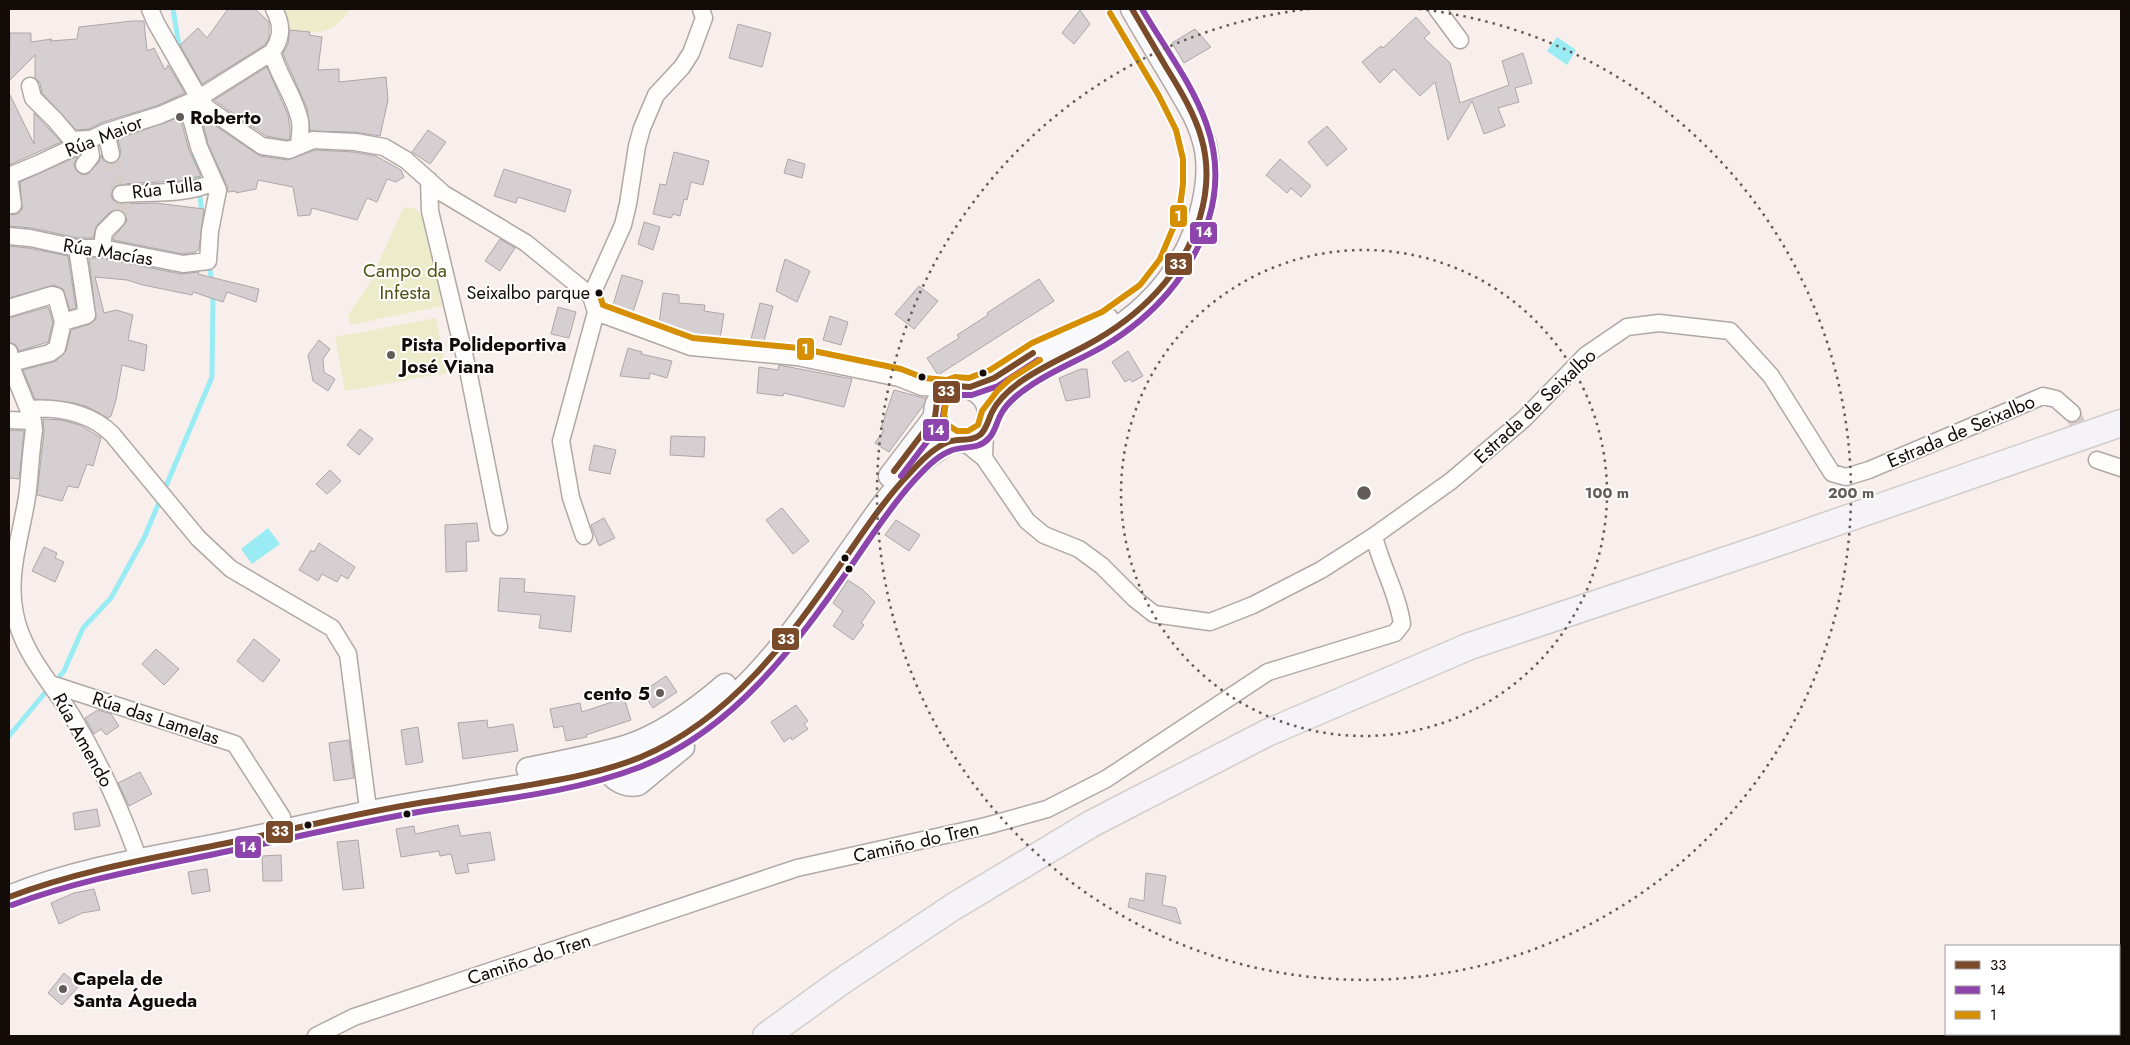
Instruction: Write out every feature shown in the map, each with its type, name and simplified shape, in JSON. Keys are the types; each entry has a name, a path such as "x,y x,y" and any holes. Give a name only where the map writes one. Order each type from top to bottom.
{"main road":[{"path":"766,1036 839,983 953,907 1091,824 1267,733 1470,646 1774,544 2121,422"}],"street":[{"path":"150,9 199,98 207,108 262,146 290,150 300,144 313,140 356,142 384,148 406,160 444,194 526,243 591,296 596,312 561,441 570,498 584,536"},
{"path":"274,9 281,27 277,45 272,52 276,68 292,99 300,121 300,144"},
{"path":"644,760 714,704 740,673 781,623 943,396 994,378 1036,351 1093,326 1128,306 1146,291 1158,277 1176,250 1188,216 1192,185 1190,144 1167,92 1118,9"},
{"path":"536,767 563,770 644,760 700,726 742,690 773,657 872,520 906,477 926,457 958,441 971,440 987,422 1004,396 1015,386 1030,375 1100,339 1125,323 1148,304 1165,285 1190,245 1199,221 1207,181 1208,164 1204,138 1184,97 1132,9"},
{"path":"1437,9 1460,40"},
{"path":"591,296 622,225 628,204 637,146 648,112 656,95 682,67 691,53 703,13"},
{"name":"Rúa Maior","path":"9,175 38,164 88,139 160,115 199,98 272,52"},
{"path":"30,86 33,98 56,120 72,140 88,139 91,156 84,165"},
{"path":"199,98 190,114 199,146 213,182"},
{"path":"106,132 111,154"},
{"path":"9,175 13,205 9,206"},
{"path":"429,180 430,211 469,375 499,526"},
{"name":"Rúa Tulla","path":"121,194 206,187 213,182"},
{"name":"Rúa Macías","path":"9,236 30,238 77,248 102,248 183,264 208,261 210,231 218,190 213,182"},
{"path":"102,248 104,232 117,219"},
{"path":"63,322 87,315 77,248"},
{"path":"9,308 56,296 63,322 57,348 50,353 10,357 31,415"},
{"path":"596,312 692,347 798,357 899,378 943,396 980,392 986,399 987,422 984,458 941,431 943,396"},
{"name":"Estrada de Seixalbo","path":"984,458 1027,521 1044,535 1080,549 1102,566 1135,599 1154,614 1210,622 1253,605 1304,579 1374,536 1451,481 1524,419 1586,355 1627,328 1659,323 1730,331 1771,376 1832,473 1846,477 1869,470 2043,396 2056,399 2072,413"},
{"path":"9,420 65,409 100,422 198,538 231,569 332,628 348,654 366,801"},
{"name":"Rúa Amendo","path":"31,415 34,430 28,490 13,576 14,633 51,684 78,726 107,782 135,850"},
{"path":"2097,460 2121,468"},
{"name":"Camiño do Tren","path":"316,1036 354,1017 797,868 986,826 1047,809 1106,779 1268,672 1395,633 1402,624 1400,611 1378,553 1374,536"},
{"path":"64,878 91,862 135,850 282,817 598,754 630,745 674,723 740,673"},
{"name":"Rúa das Lamelas","path":"51,684 235,744 282,817"},
{"path":"9,897 34,886 114,866 265,836 348,816 608,764"},
{"path":"9,881 58,864 135,850 233,834 265,836"}],"green space":[{"path":"282,9 350,9 336,25 328,29 303,32 283,29"},
{"name":"Campo da Infesta","path":"404,207 416,209 427,223 442,306 350,325 348,315 368,286"},
{"name":"Pista Polideportiva José Viana","path":"436,318 447,373 345,391 335,337"}],"water":[{"path":"1557,37 1576,50 1567,65 1547,51"},
{"path":"268,528 280,544 252,564 241,549"}],"building":[{"path":"228,9 255,9 269,22 269,38 265,45 202,84 180,45 198,28 207,38"},
{"path":"1080,10 1090,24 1074,44 1062,33"},
{"path":"1416,17 1430,33 1424,38 1450,63 1460,103 1509,85 1502,61 1523,53 1532,83 1515,88 1519,102 1498,108 1505,126 1484,134 1472,101 1448,140 1435,82 1420,96 1394,69 1380,83 1362,62 1381,46 1383,48"},
{"path":"144,21 147,51 154,48 165,70 168,65 185,93 156,106 103,122 89,129 76,130 42,93 40,83 35,78 35,55 9,81 10,33 31,33 31,42 52,39 50,41 77,39 79,27"},
{"path":"738,24 771,33 762,67 729,58"},
{"path":"1195,29 1211,47 1184,63 1172,43"},
{"path":"290,30 310,32 309,35 322,37 318,70 339,69 339,82 386,77 388,100 380,136 355,132 310,131 307,108 283,54 288,44"},
{"path":"267,67 288,115 290,139 288,140 266,136 214,100"},
{"path":"9,93 34,144 34,113 61,142 9,165"},
{"path":"201,116 260,156 288,160 315,150 354,152 376,156 401,170 404,177 396,182 387,179 377,202 367,198 357,220 312,208 310,215 298,216 293,187 258,180 256,189 236,193 236,191 228,192 208,144"},
{"path":"180,117 189,150 201,176 180,181 120,184 112,189 111,195 113,200 121,204 156,203 204,209 199,249 196,252 183,254 113,240 127,221 124,212 119,209 110,212 97,225 93,238 78,238 32,228 9,226 9,215 18,214 22,209 20,182 78,156 74,163 75,169 82,175 88,174 99,162 101,155 103,160 114,164 118,161 121,152 118,139"},
{"path":"1327,126 1347,149 1327,166 1308,142"},
{"path":"428,130 446,142 430,164 412,152"},
{"path":"674,152 709,161 703,185 691,182 687,200 684,199 680,216 673,214 671,218 653,214 660,184 666,185"},
{"path":"788,159 805,164 802,178 784,173"},
{"path":"1280,159 1311,186 1301,197 1291,188 1287,193 1266,175"},
{"path":"504,169 571,190 565,212 518,197 516,203 494,196"},
{"path":"644,222 660,227 653,250 638,244"},
{"path":"500,239 515,248 500,271 485,261"},
{"path":"9,246 68,256 76,308 70,310 63,289 54,285 9,298"},
{"path":"89,258 101,258 181,274 199,272 198,274 259,289 256,302 227,292 223,302 193,292 192,295 127,280 95,277 104,313 116,310 133,315 128,340 147,345 144,371 122,365 116,400 111,416 108,418 88,407 75,403 35,399 23,370 56,361 66,351 71,330 90,324 96,319"},
{"path":"785,259 810,271 797,302 776,291"},
{"path":"622,275 643,281 633,312 613,305"},
{"path":"1039,279 1054,301 938,375 927,358 959,338 957,335 988,315 987,313"},
{"path":"919,286 938,301 914,329 895,314"},
{"path":"663,293 679,295 679,303 705,305 704,311 724,314 720,339 689,336 677,331 677,328 659,325"},
{"path":"760,303 773,306 764,341 751,339"},
{"path":"48,307 53,322 48,342 19,351 16,345 9,342 9,318"},
{"path":"558,307 576,312 569,338 551,334"},
{"path":"830,316 848,322 841,345 823,340"},
{"path":"319,340 330,349 323,359 324,372 335,379 328,391 313,381 308,355"},
{"path":"628,348 642,352 641,354 672,361 667,378 650,373 649,379 620,376"},
{"path":"1128,351 1143,376 1132,382 1130,379 1125,382 1112,362"},
{"path":"779,365 852,379 844,407 784,393 783,396 757,393 759,367 778,370"},
{"path":"1081,369 1087,369 1090,397 1066,401 1059,378"},
{"path":"894,390 928,399 889,452 875,443 884,430 881,428"},
{"path":"43,419 61,420 80,425 101,438 93,466 87,464 78,488 68,486 62,501 37,495 44,431"},
{"path":"360,429 373,439 359,455 347,445"},
{"path":"9,430 24,431 19,479 9,478"},
{"path":"671,436 705,437 704,457 670,455"},
{"path":"594,445 616,450 610,474 589,470"},
{"path":"330,470 341,481 327,494 316,484"},
{"path":"782,508 809,541 793,554 766,520"},
{"path":"604,518 615,538 599,546 591,525"},
{"path":"896,520 920,535 909,551 885,535"},
{"path":"477,523 479,541 466,542 467,571 446,572 445,525"},
{"path":"319,543 355,567 348,579 341,575 337,582 322,574 318,581 299,570 311,550 314,552"},
{"path":"44,547 57,553 55,558 64,562 55,582 32,571"},
{"path":"500,578 525,579 524,592 575,596 571,632 539,628 541,615 498,611"},
{"path":"848,580 863,590 875,602 861,623 864,625 853,640 833,626 843,611 833,603"},
{"path":"254,639 280,660 263,682 237,661"},
{"path":"156,649 179,669 164,685 142,664"},
{"path":"666,676 677,692 653,708 642,692"},
{"path":"624,698 631,720 586,735 587,737 566,741 563,726 554,728 550,709 580,703 582,712"},
{"path":"796,705 808,721 804,724 808,729 792,740 791,737 784,742 771,722"},
{"path":"98,710 111,714 119,726 106,735 101,729 94,734 85,718"},
{"path":"487,720 488,728 513,724 518,751 463,759 458,723"},
{"path":"418,727 423,762 406,765 401,730"},
{"path":"349,740 354,778 334,781 329,743"},
{"path":"140,772 152,794 129,806 118,783"},
{"path":"97,809 100,826 75,830 73,813"},
{"path":"458,825 461,836 490,832 495,860 467,864 469,872 456,874 451,854 440,856 439,851 401,857 396,829 414,826 415,834"},
{"path":"358,840 364,888 343,890 337,842"},
{"path":"281,855 282,881 263,881 262,856"},
{"path":"207,869 210,891 192,894 188,872"},
{"path":"1146,873 1166,876 1162,905 1176,908 1181,924 1128,907 1130,898 1144,901"},
{"path":"94,889 100,910 82,913 59,924 51,903 74,893"},
{"name":"Capela de Santa Águeda","path":"64,973 79,986 62,1005 48,993"}],"waterway":[{"path":"173,9 180,52"},
{"path":"194,152 204,228"},
{"path":"209,264 212,283"},
{"path":"55,682 64,671 83,628 111,598 144,538 212,377 213,294"},
{"path":"9,736 49,688"}],"tunnel":[{"path":"111,154 123,207 117,219"},
{"path":"2072,413 2097,460"}],"transit line":[{"name":"33","path":"9,897 93,871 151,858 373,811 549,782 596,772 641,757 673,741 703,721 756,674 779,647 823,590 883,505 922,460 948,442 980,435 986,427 994,408 1012,388 1036,372 1106,334 1124,321 1157,292 1182,258 1200,217 1205,195 1207,175 1205,156 1195,120 1187,103 1132,9"},
{"name":"14","path":"12,905 67,887 150,867 400,815 534,795 588,783 640,767 674,751 705,731 760,683 784,655 830,596 887,514 924,470 939,457 950,451 980,445 985,442 993,433 1006,407 1021,392 1048,375 1104,346 1139,322 1169,292 1193,257 1209,218 1215,188 1215,159 1209,133 1200,108 1142,9"},
{"name":"1","path":"599,293 603,305 693,338 799,348 901,369 924,378 947,380 955,377 969,378 990,370 1032,343 1102,312 1140,285 1160,259 1179,214 1183,184 1183,159 1176,130 1159,96 1110,13"},
{"name":"33","path":"894,471 935,417 937,401 942,394 956,386 970,387 994,378 1033,353"},
{"name":"14","path":"901,476 942,422 945,404 948,401 958,395 972,395 998,386 1038,360"},
{"name":"1","path":"946,402 944,416 948,425 957,431 968,431 978,425 982,411 998,390 1010,379 1040,360"}],"place":[{"name":"Roberto","path":"180,117"},
{"name":"Seixalbo parque","path":"599,293"},
{"name":"Pista Polideportiva José Viana","path":"391,355"},
{"name":"cento 5","path":"660,693"},
{"name":"Capela de Santa Águeda","path":"63,989"}]}
